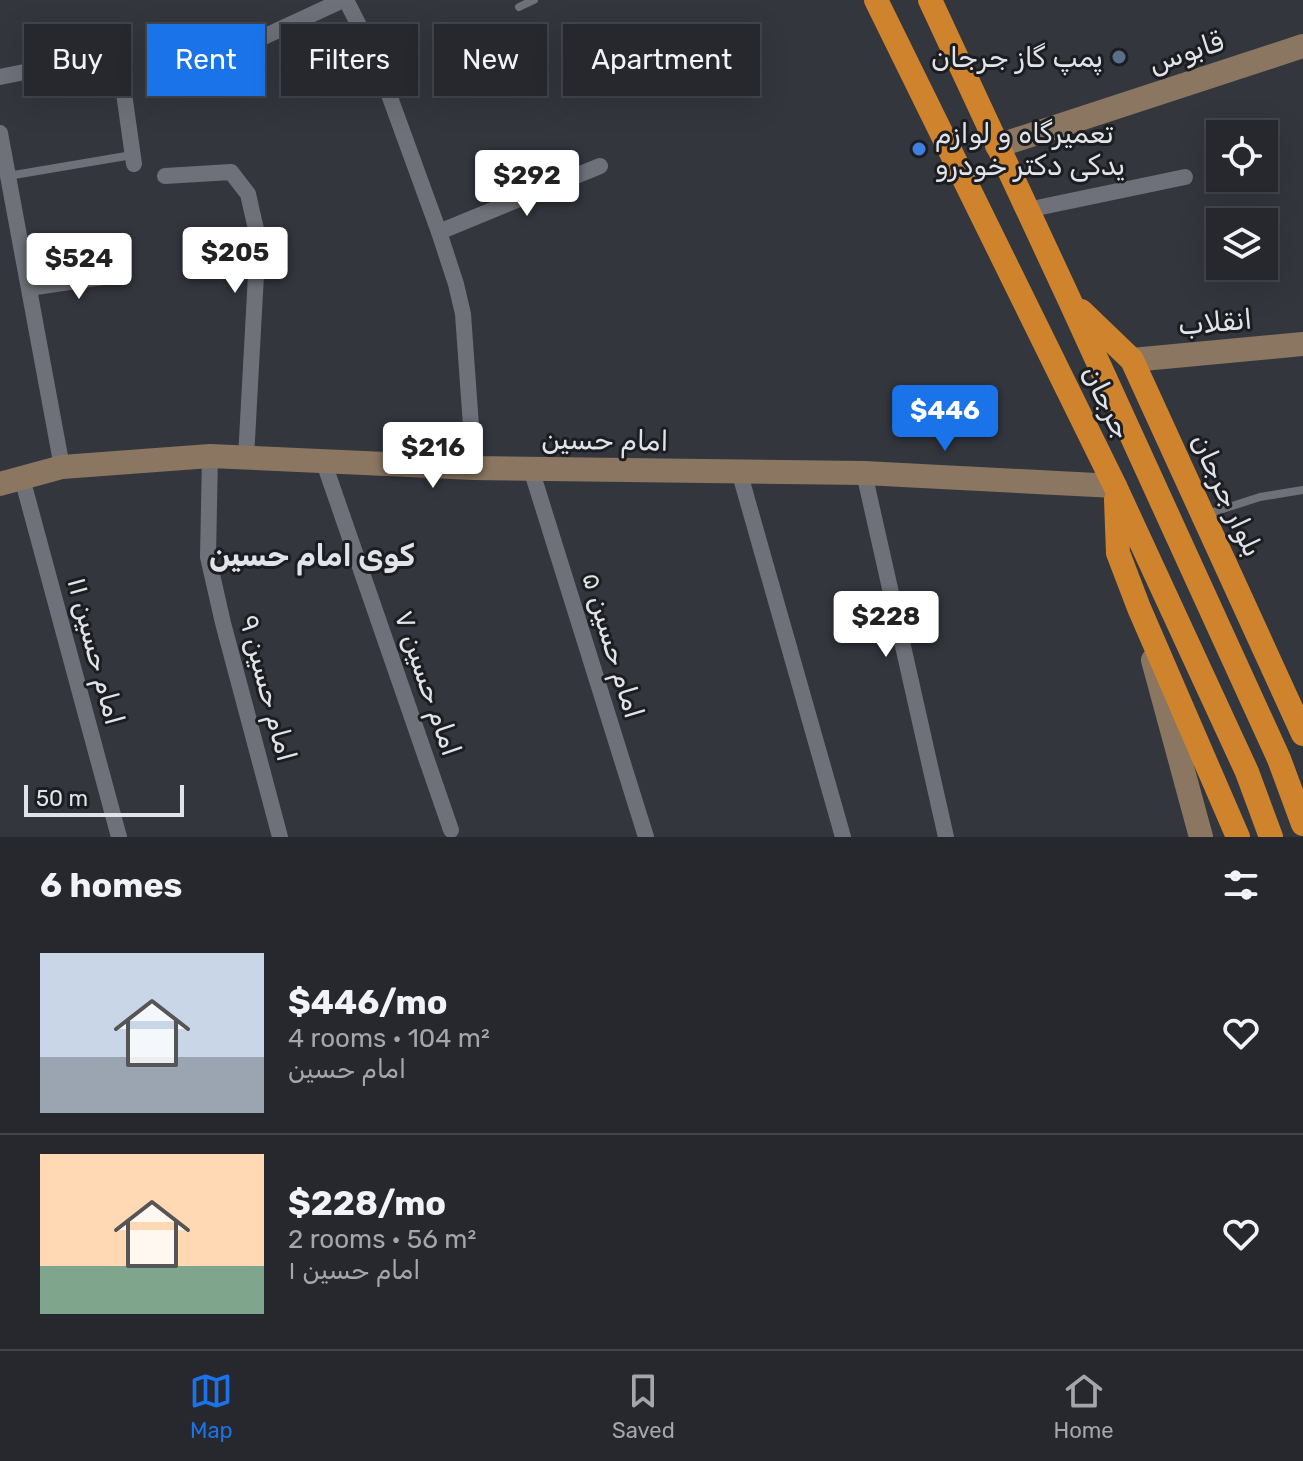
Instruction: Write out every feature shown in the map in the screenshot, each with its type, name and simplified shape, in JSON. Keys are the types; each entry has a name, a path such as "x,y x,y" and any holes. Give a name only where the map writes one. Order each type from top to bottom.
{"highway":[{"name":"جرجان","path":"876,0 1115,486 1247,772 1271,837"},
{"name":"جرجان","path":"930,0 1279,759 1303,824"},
{"name":"بلوار جرجان","path":"1070,301 1132,360 1303,734"},
{"path":"1115,486 1118,553 1238,837"}],"street":[{"path":"265,37 345,0 376,59 456,284 463,314 474,468"},
{"name":"قابوس","path":"997,146 1303,46"},
{"path":"0,77 115,56 120,65 133,159"},
{"path":"0,133 62,467"},
{"path":"439,232 600,166"},
{"path":"165,176 231,172 248,194 258,238 246,458"},
{"path":"1027,210 1185,177"},
{"path":"29,288 123,274"},
{"name":"انقلاب","path":"1132,360 1303,344"},
{"name":"امام حسین","path":"11,481 62,467 210,456 474,468 864,473 1115,486"},
{"name":"امام حسین ۹","path":"210,456 208,557 280,837"},
{"name":"امام حسین ۷","path":"324,463 451,830"},
{"name":"امام حسین ۵","path":"531,469 646,837"},
{"path":"739,471 843,837"},
{"path":"864,473 946,837"},
{"name":"امام حسین ۱۱","path":"11,481 119,837"},
{"path":"1139,608 1201,837"}],"lane":[{"path":"519,7 534,0"},
{"path":"8,176 133,159"},
{"path":"1203,515 1260,497 1303,490"}],"place":[{"name":"پمپ گاز جرجان","path":"1119,57"},
{"name":"تعمیرگاه و لوازم یدکی دکتر خودرو","path":"919,149"}],"district":[{"name":"کوی امام حسین","path":"312,556"}]}
